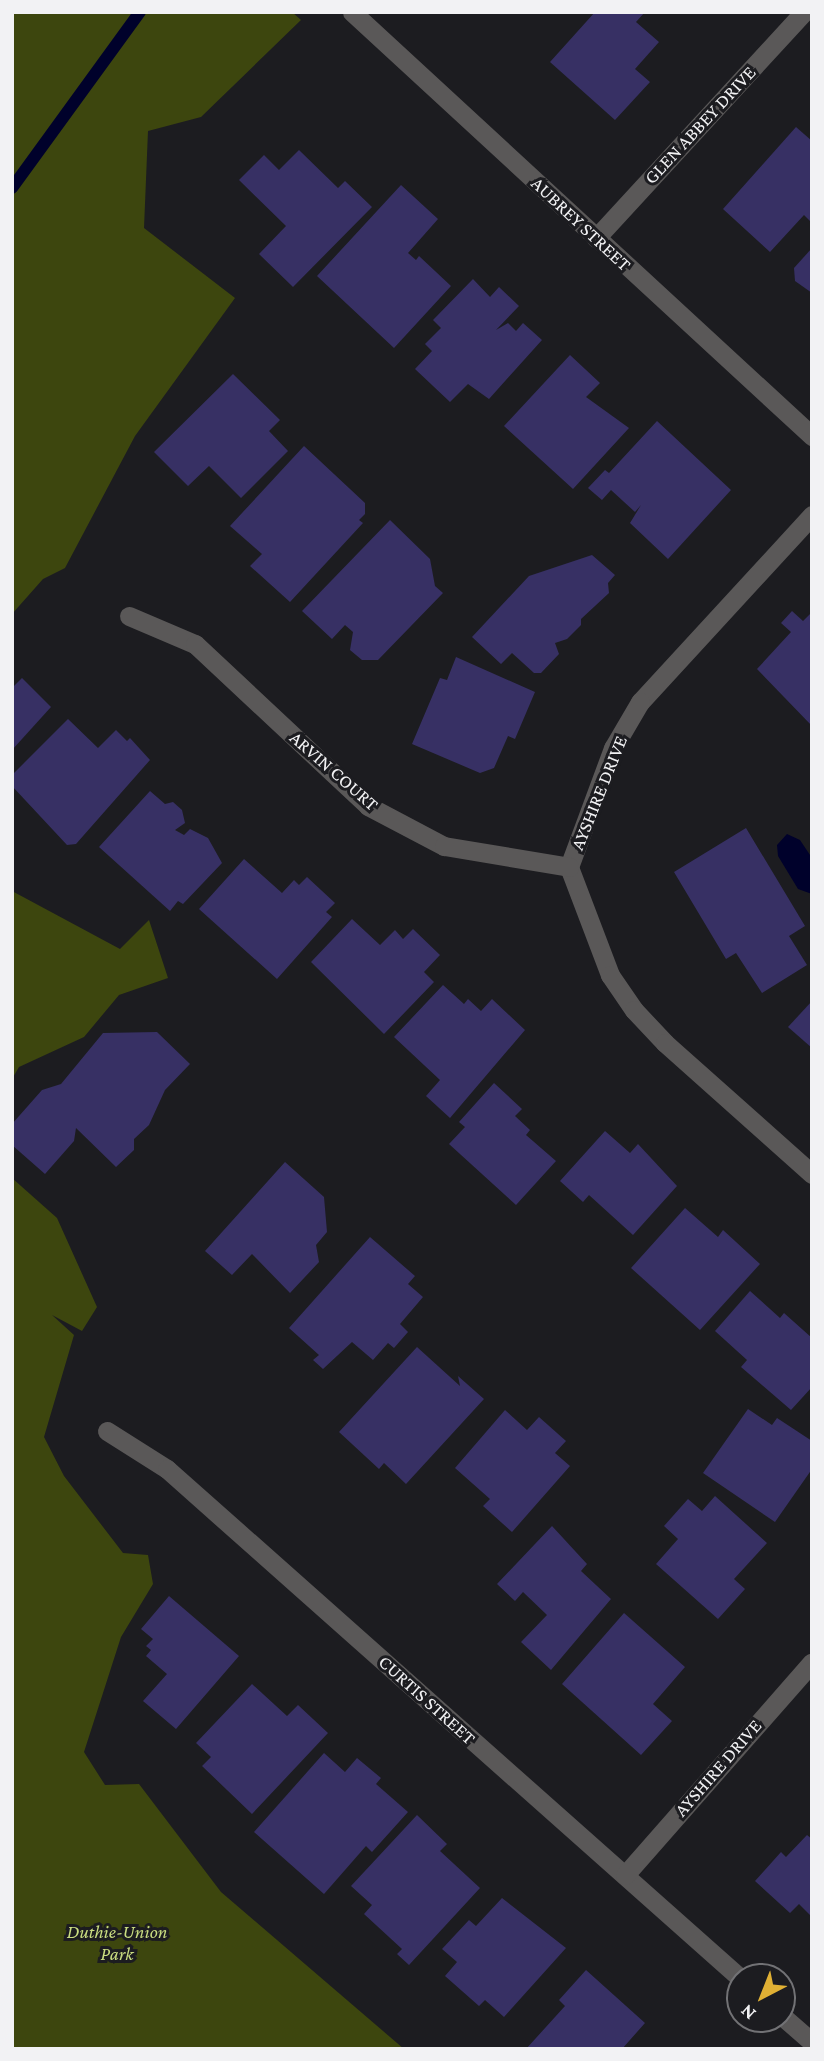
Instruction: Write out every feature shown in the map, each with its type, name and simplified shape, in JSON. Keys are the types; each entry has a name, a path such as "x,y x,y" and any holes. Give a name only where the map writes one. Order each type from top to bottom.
{"street":[{"name":"AUBREY STREET","path":"352,12 812,436"},
{"name":"GLEN ABBEY DRIVE","path":"596,238 804,12"},
{"name":"AYSHIRE DRIVE","path":"812,515 640,702 613,748 569,867 610,975 634,1010 665,1043 812,1174"},
{"name":"ARVIN COURT","path":"128,616 195,644 368,806 444,846 569,867"},
{"name":"CURTIS STREET","path":"107,1431 167,1468 726,1965"},
{"name":"AYSHIRE DRIVE","path":"625,1875 812,1662"},
{"path":"796,2028 812,2042"}],"green space":[{"path":"12,12 292,12 301,20 201,117 148,131 144,228 235,298 135,436 65,568 43,579 12,614"},
{"path":"12,891 120,949 149,920 168,978 119,995 84,1037 19,1067 12,1079"},
{"name":"Duthie-Union Park","path":"12,1178 57,1218 97,1307 82,1331 52,1315 74,1335 44,1437 64,1476 123,1553 148,1555 153,1584 121,1637 84,1752 105,1785 139,1784 221,1892 404,2049 12,2049"}],"water":[{"path":"787,834 800,840 812,858 812,894 798,889 778,856 777,845"}],"building":[{"path":"595,12 645,12 636,22 659,42 635,69 650,82 615,120 550,62"},
{"path":"796,127 812,141 812,223 804,215 770,252 723,209"},
{"path":"299,150 338,188 345,181 372,207 293,287 259,254 286,226 239,180 264,155 279,170"},
{"path":"401,185 438,219 408,253 416,260 419,256 451,286 394,348 317,276"},
{"path":"812,248 812,293 795,281 794,268"},
{"path":"473,279 490,297 499,287 519,306 496,330 508,323 516,331 523,323 542,340 489,399 468,384 450,402 415,369 432,351 425,344 441,328 433,320"},
{"path":"570,355 600,383 586,397 629,428 573,489 504,426"},
{"path":"233,374 280,420 269,431 288,451 241,498 209,466 188,486 154,452"},
{"path":"657,421 731,490 668,559 630,523 641,505 635,512 611,490 602,500 588,488 605,470 609,473"},
{"path":"304,446 365,503 365,514 359,520 363,523 290,602 250,566 262,554 230,526"},
{"path":"390,520 430,559 435,586 443,593 378,660 362,660 350,650 353,632 345,625 332,639 302,611"},
{"path":"592,555 615,575 608,583 609,593 581,619 581,625 567,639 555,643 559,654 541,673 534,673 512,653 501,664 472,637 529,576"},
{"path":"792,611 803,621 812,612 812,726 757,669 791,632 781,623"},
{"path":"456,657 535,692 515,739 508,736 494,768 480,773 412,744 440,678 447,680"},
{"path":"22,678 51,707 12,750 12,688"},
{"path":"68,719 98,748 116,730 127,741 130,738 150,760 76,844 67,845 12,786 12,775"},
{"path":"150,791 165,804 173,802 182,810 185,823 175,830 184,835 190,829 208,838 222,863 183,904 178,901 170,911 99,847"},
{"path":"746,828 805,926 789,936 807,965 762,993 736,953 726,959 674,872"},
{"path":"244,859 282,893 294,880 299,885 307,877 335,903 326,912 332,917 277,979 199,909"},
{"path":"352,919 380,945 395,930 403,939 413,929 440,955 424,972 434,982 384,1034 311,962"},
{"path":"443,985 464,1004 468,999 481,1011 492,999 525,1030 450,1118 426,1096 440,1080 394,1037"},
{"path":"812,1001 812,1048 788,1027"},
{"path":"157,1032 190,1064 165,1090 149,1125 134,1139 134,1150 116,1167 76,1128 74,1141 45,1174 12,1145 12,1124 42,1090 61,1084 103,1033"},
{"path":"494,1083 522,1109 515,1116 530,1130 526,1135 556,1161 516,1205 449,1144 465,1127 459,1122"},
{"path":"605,1131 630,1153 638,1144 677,1186 633,1235 589,1195 583,1202 560,1181"},
{"path":"285,1162 324,1197 327,1232 316,1245 319,1262 290,1293 252,1254 232,1275 205,1251"},
{"path":"685,1208 718,1237 723,1230 760,1264 700,1330 631,1268"},
{"path":"370,1237 415,1276 408,1284 423,1297 400,1324 408,1332 394,1348 388,1343 373,1360 352,1342 323,1369 313,1360 319,1355 289,1328"},
{"path":"750,1291 780,1318 784,1313 812,1338 812,1387 791,1410 741,1367 747,1360 715,1331"},
{"path":"417,1347 460,1386 458,1376 484,1399 406,1484 384,1463 379,1469 339,1432"},
{"path":"748,1409 772,1425 777,1418 812,1441 812,1469 775,1522 703,1473"},
{"path":"505,1410 527,1430 539,1417 566,1441 555,1453 570,1466 512,1532 483,1506 490,1499 455,1468"},
{"path":"715,1496 767,1543 734,1579 745,1589 718,1619 656,1564 678,1539 664,1526 688,1499 702,1511"},
{"path":"552,1526 587,1564 581,1571 611,1599 551,1670 521,1642 547,1615 523,1592 515,1601 497,1584"},
{"path":"169,1596 239,1656 176,1729 143,1701 167,1674 146,1656 151,1650 146,1646 153,1639 141,1629"},
{"path":"624,1613 685,1667 653,1704 672,1721 641,1755 562,1684"},
{"path":"252,1684 287,1716 298,1705 328,1733 252,1814 202,1766 211,1757 196,1743"},
{"path":"324,1753 345,1772 357,1758 381,1778 376,1784 408,1812 372,1852 366,1846 324,1894 254,1832"},
{"path":"417,1815 447,1844 440,1851 480,1888 409,1965 397,1954 402,1949 364,1914 372,1905 351,1886"},
{"path":"807,1835 812,1839 812,1917 799,1904 790,1913 755,1881 781,1852 786,1857"},
{"path":"502,1898 566,1948 504,2017 485,2000 479,2006 445,1976 457,1962 442,1949 469,1920 476,1926"},
{"path":"586,1970 645,2023 622,2049 526,2049 565,2006 559,2000"}],"waterway":[{"path":"12,188 140,12"}]}
